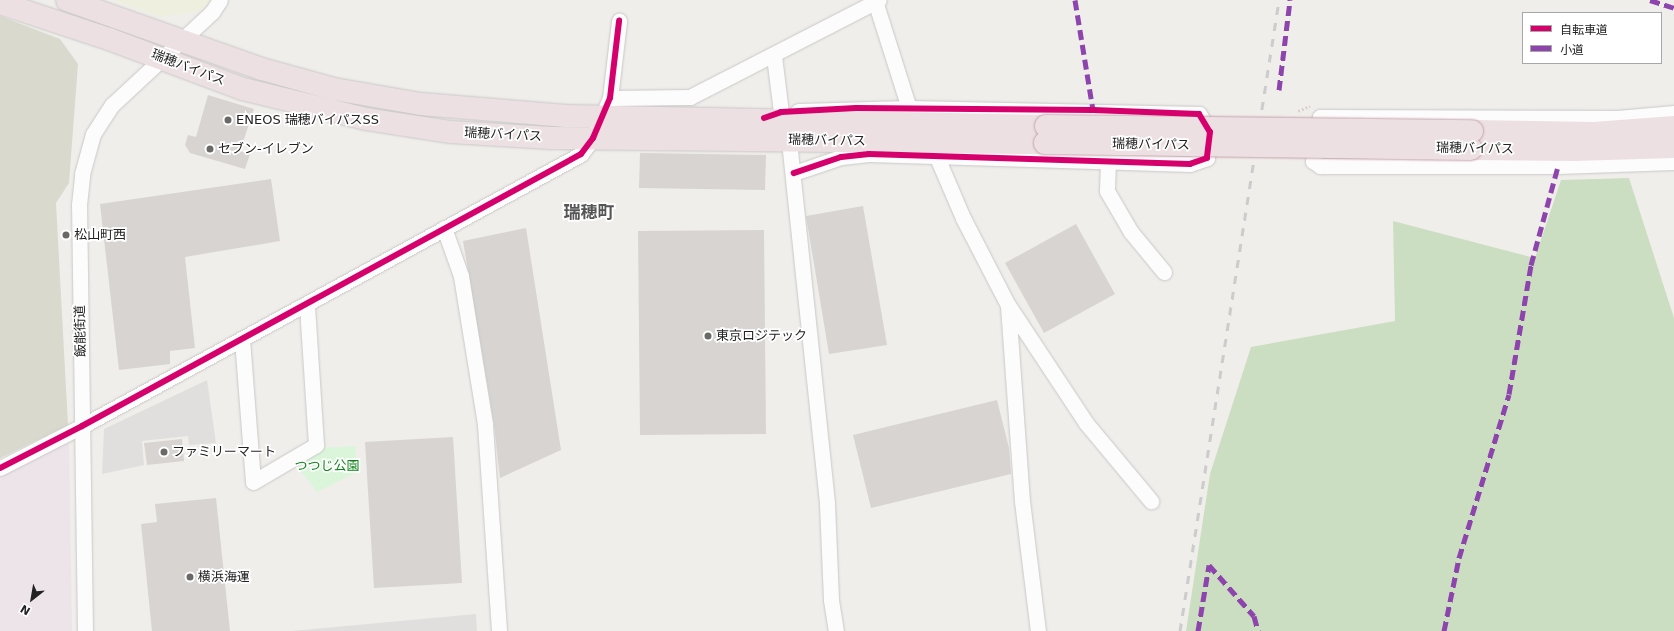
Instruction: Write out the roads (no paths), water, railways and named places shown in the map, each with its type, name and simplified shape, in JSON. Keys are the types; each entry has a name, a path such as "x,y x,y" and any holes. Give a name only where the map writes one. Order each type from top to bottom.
{"highway":[{"name":"瑞穂バイパス","path":"67,0 182,41 299,80 392,100 455,108 606,107 772,115 1045,134"},
{"name":"瑞穂バイパス","path":"0,2 161,58 243,89 366,119 451,132 593,138 789,141 1045,134 1471,140 1674,127"},
{"name":"瑞穂バイパス","path":"1471,140 1574,150 1674,147"}],"street":[{"name":"飯能街道","path":"85,631 79,205 82,174 88,147 100,123 112,105 212,12 220,0"},
{"path":"606,107 690,98 774,56 877,1 909,108"},
{"path":"0,468 82,426 581,154 593,138 606,107 620,21"},
{"path":"774,56 772,115 909,108 1199,114 1210,132 1207,158 1190,164 869,154 841,157 794,173"},
{"path":"1674,113 1617,118 1320,117 1313,161 1320,166 1558,166 1674,162"},
{"path":"789,141 794,173 807,322 827,504 831,600 836,631"},
{"path":"936,155 963,218 1008,305 1086,423 1151,501"},
{"path":"1108,161 1107,191 1131,232 1164,272"},
{"path":"444,228 461,276 485,425 499,631"},
{"path":"242,339 253,482 316,445 307,304"},
{"path":"1008,305 1022,501 1038,631"}],"railway":[{"path":"1180,631 1279,0"}],"place":[{"name":"ENEOS 瑞穂バイパスSS","path":"228,120"},
{"name":"セブン-イレブン","path":"210,149"},
{"name":"松山町西","path":"66,235"},
{"name":"東京ロジテック","path":"708,336"},
{"name":"ファミリーマート","path":"164,452"},
{"name":"横浜海運","path":"190,577"}],"district":[{"name":"瑞穂町","path":"589,213"}],"park label":[{"name":"つつじ公園","path":"327,466"}]}
